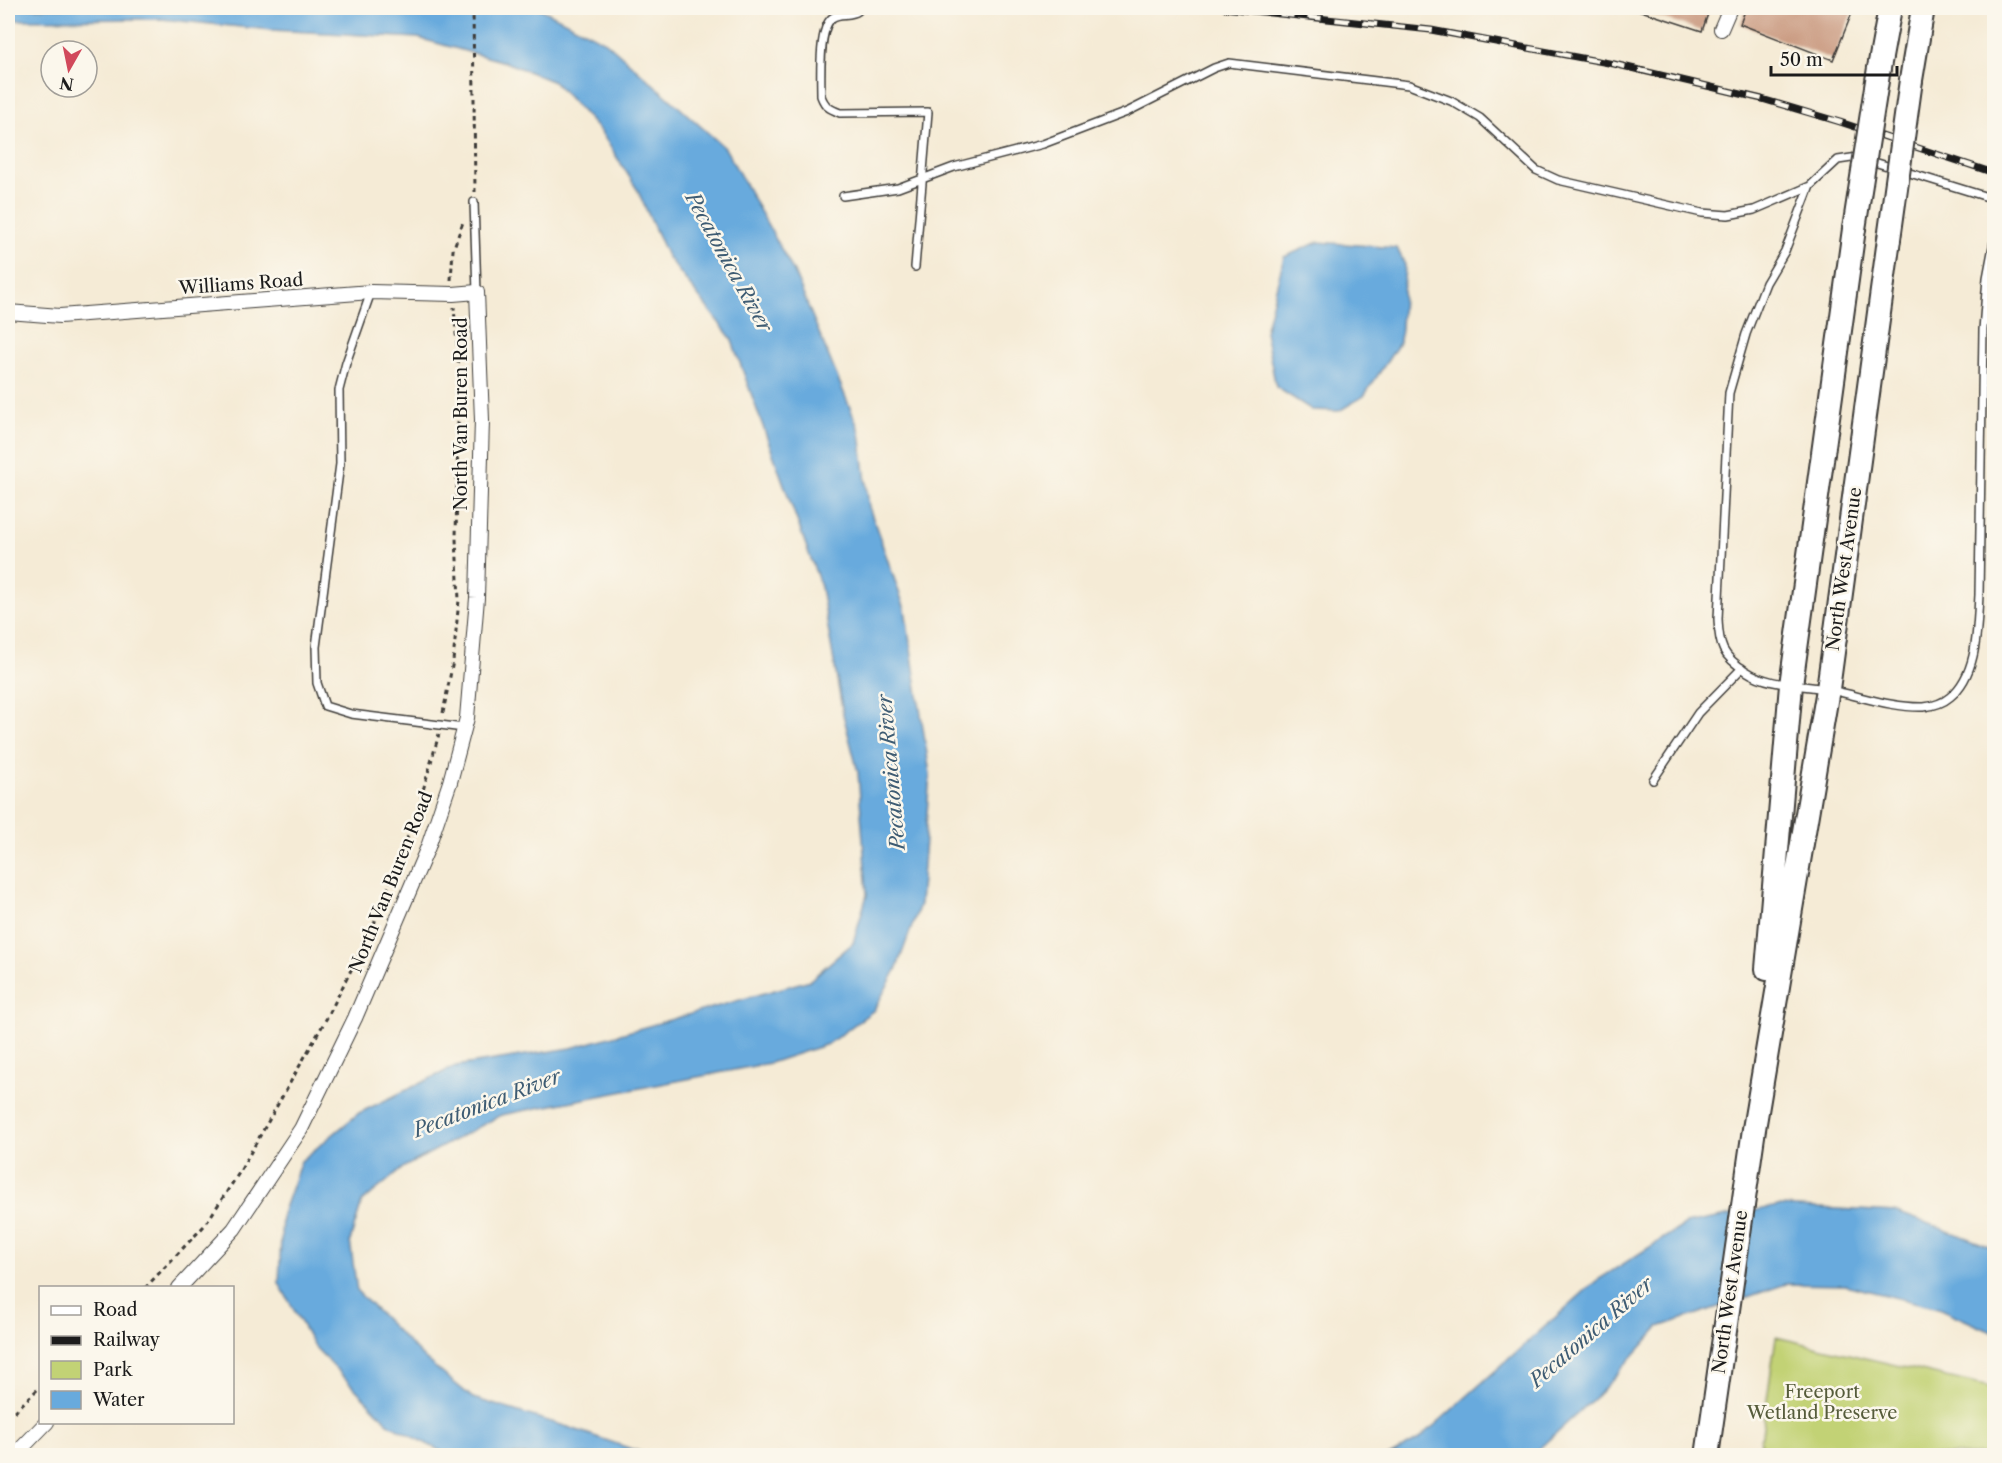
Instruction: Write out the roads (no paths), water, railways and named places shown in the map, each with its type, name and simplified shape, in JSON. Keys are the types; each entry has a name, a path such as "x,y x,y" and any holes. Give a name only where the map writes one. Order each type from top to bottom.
{"main road":[{"name":"North West Avenue","path":"1754,1129 1791,685 1854,229 1890,8"},
{"name":"North West Avenue","path":"1707,1455 1754,1129 1828,690 1911,80 1923,8"}],"street":[{"path":"1721,29 1730,8"},
{"name":"Williams Road","path":"8,312 60,316 370,292 453,294 477,292"},
{"name":"North Van Buren Road","path":"180,1286 234,1229 301,1129 355,1018 428,847 450,782 467,718 478,586 482,420 477,292"},
{"path":"14,1455 45,1424"}],"lane":[{"path":"859,8 853,15 839,15 827,24 823,37 821,96 823,104 829,109 840,112 928,112 915,267"},
{"path":"843,196 898,188 954,167 1053,140 1127,112 1214,68 1229,63 1409,85 1451,101 1480,118 1536,170 1558,180 1702,213 1728,215 1754,210 1810,186 1838,160 1858,157 1995,199"},
{"path":"1810,186 1785,251 1766,283 1746,334 1729,393 1718,619 1719,641 1722,649 1732,661 1758,678 1900,706 1926,707 1938,704 1950,697 1968,672 1977,639 1983,330 1987,278 1995,241"},
{"path":"474,202 477,292"},
{"path":"370,292 339,390 340,464 316,647 316,684 325,706 351,714 464,728"},
{"path":"1653,780 1698,713 1742,668"}],"water":[{"name":"Pecatonica River","path":"8,8 539,8 606,42 725,148 794,272 860,432 869,507 905,609 930,774 920,904 896,970 874,1010 828,1044 770,1063 501,1115 404,1167 362,1202 350,1241 357,1291 425,1359 473,1398 649,1455 448,1455 389,1424 314,1346 279,1283 282,1214 301,1161 359,1113 456,1066 571,1048 810,980 853,943 867,895 858,772 843,714 821,587 731,338 667,256 637,189 601,132 554,82 505,62 418,38 271,30 161,19 8,20"},
{"path":"1318,242 1397,248 1405,265 1400,342 1364,396 1339,411 1312,410 1276,387 1265,332 1284,257"},
{"name":"Pecatonica River","path":"1778,1206 1897,1212 1994,1248 1994,1333 1938,1308 1845,1285 1786,1284 1659,1327 1600,1393 1532,1455 1389,1456 1419,1439 1596,1281 1686,1224"}],"railway":[{"path":"1224,8 1431,30 1614,64 1762,99 1994,173"}],"park label":[{"name":"Freeport Wetland Preserve","path":"1822,1402"}]}
